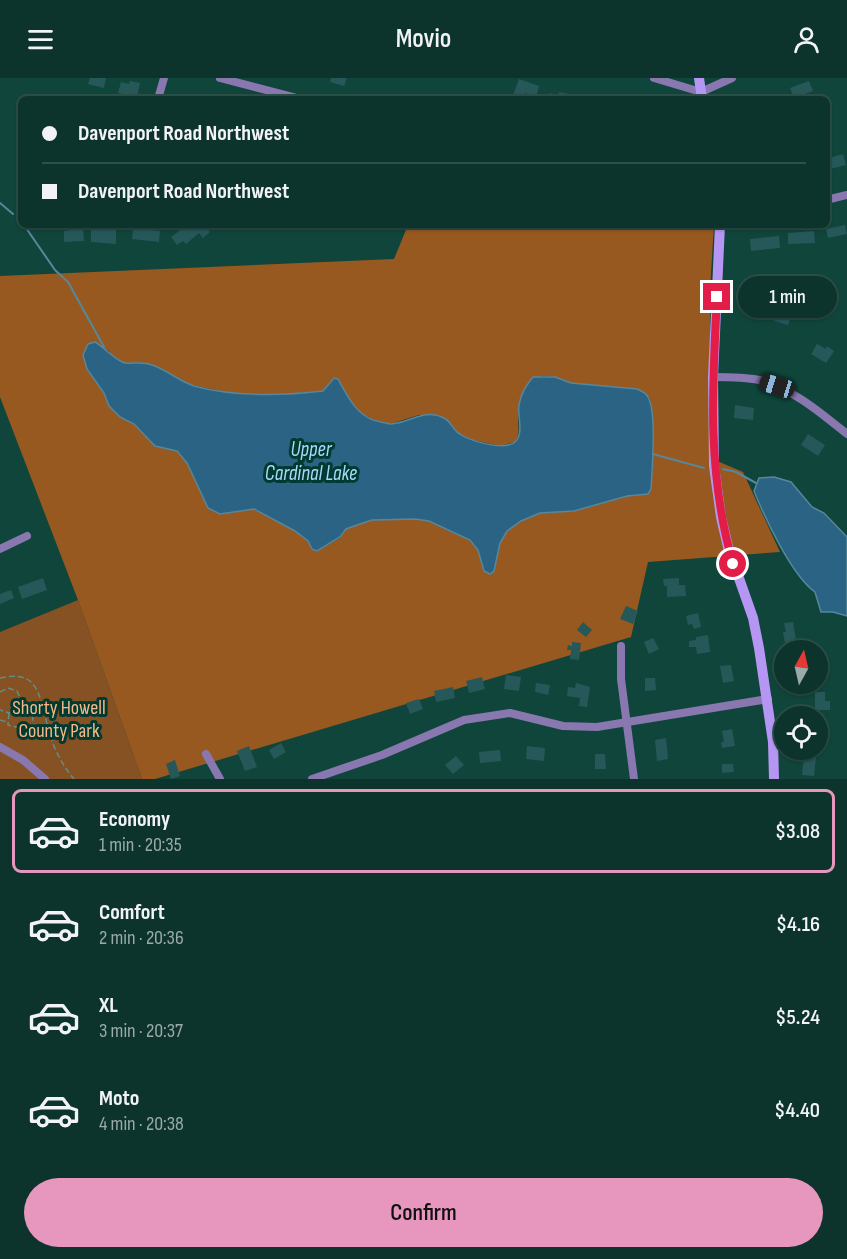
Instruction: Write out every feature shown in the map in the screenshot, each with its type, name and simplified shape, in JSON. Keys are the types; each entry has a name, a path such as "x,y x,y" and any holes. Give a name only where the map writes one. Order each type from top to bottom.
{"street":[{"path":"159,96 164,78"},
{"path":"220,78 289,96"},
{"path":"654,78 702,96"},
{"path":"699,78 702,96"},
{"path":"702,96 732,78"},
{"path":"830,199 847,195"},
{"path":"720,228 713,376 714,466 721,517 733,564 753,618 768,699 774,779"},
{"path":"713,376 758,380 777,386 821,413 847,434"},
{"path":"0,549 27,536"},
{"path":"621,646 621,679 634,779"},
{"path":"312,779 382,755 464,720 510,713 563,726 597,728 768,699"},
{"path":"0,747 23,760 45,779"},
{"path":"207,754 220,779"}],"path":[{"path":"0,678 21,677 32,682 56,752 74,779"},
{"path":"0,692 8,688 17,691 21,700 19,708 9,713 0,710"},
{"path":"0,720 8,722 10,726 32,729 33,714 19,708"},
{"path":"8,722 9,713"}],"green space":[{"name":"Shorty Howell County Park","path":"78,600 142,779 0,779 0,632"}],"shaded area":[{"path":"407,228 714,228 710,289 710,458 743,472 780,552 648,562 631,637 155,779 142,779 78,600 0,397 0,276 394,259","holes":["108,350 115,359 124,363 151,364 192,385 235,394 271,395 323,391 334,378 338,379 350,401 361,413 372,419 390,424 419,415 451,424 457,433 473,440 500,446 515,442 521,410 542,376 584,385 637,389 650,399 653,441 651,489 648,494 627,496 574,511 540,513 521,521 507,531 500,543 494,571 484,571 478,550 470,540 429,521 415,519 372,520 346,529 340,538 317,551 312,549 308,541 295,531 254,509 220,514 208,508 187,463 177,451 155,446 134,424 120,417 109,406 104,393 87,369"]}],"water":[{"name":"Upper Cardinal Lake","path":"95,342 121,362 149,364 194,386 210,390 241,394 290,394 323,391 334,378 338,379 356,408 373,420 391,424 424,415 437,415 446,419 461,435 495,445 511,444 516,441 520,433 520,401 533,377 555,377 571,383 637,389 648,397 651,405 653,442 651,489 648,494 627,496 574,511 540,513 521,521 507,531 500,543 494,571 490,574 484,571 478,550 470,540 429,521 415,519 372,520 346,529 340,537 317,551 312,549 308,541 295,531 254,509 220,514 208,508 187,463 177,451 155,446 134,424 120,417 109,406 104,393 87,369 83,355 88,344"},
{"path":"774,477 791,482 812,507 824,513 847,537 847,616 833,612 821,612 815,592 797,573 772,531 754,491 759,478"}],"building":[{"path":"90,78 106,78 104,88 88,84"},
{"path":"331,78 347,78 344,86 330,82"},
{"path":"519,79 539,86 536,96 525,93 524,96 513,95"},
{"path":"130,81 140,83 137,96 118,93 121,82 129,84"},
{"path":"809,81 813,91 793,96 790,88"},
{"path":"559,92 569,94 569,96 559,96"},
{"path":"843,154 846,165 830,169 830,158"},
{"path":"845,225 847,234 828,238 826,229"},
{"path":"83,228 84,241 64,242 64,231"},
{"path":"91,228 116,229 116,244 91,242"},
{"path":"133,228 160,231 159,242 132,239"},
{"path":"183,228 207,228 210,232 203,238 199,233 186,244 183,241 177,245 171,237"},
{"path":"814,231 815,243 788,244 788,233"},
{"path":"779,236 780,248 751,251 750,239"},
{"path":"778,310 792,314 788,325 774,321"},
{"path":"817,344 826,349 827,346 834,351 826,363 811,354"},
{"path":"735,405 754,408 753,420 734,418"},
{"path":"808,434 825,445 818,456 801,445"},
{"path":"43,578 47,590 22,599 18,587"},
{"path":"679,578 679,585 685,585 686,596 667,597 667,586 664,586 663,579"},
{"path":"11,590 14,598 0,604 0,594"},
{"path":"626,606 638,611 633,624 620,619"},
{"path":"698,613 701,627 694,629 692,624 688,625 686,616"},
{"path":"583,622 592,630 586,637 577,630"},
{"path":"793,622 796,640 784,640 784,623"},
{"path":"708,635 710,652 697,654 696,647 689,647 689,641"},
{"path":"653,638 659,649 649,654 644,642"},
{"path":"572,642 581,643 579,660 570,659 571,650 567,650 568,645 572,646"},
{"path":"731,665 734,681 723,683 720,666"},
{"path":"506,675 521,677 519,691 504,689"},
{"path":"482,677 485,689 469,693 466,681"},
{"path":"645,678 655,678 656,690 645,691"},
{"path":"536,683 550,685 548,695 535,692"},
{"path":"576,683 590,687 587,707 579,706 580,698 567,696 568,687 575,688"},
{"path":"453,687 455,698 436,702 434,691"},
{"path":"815,694 825,694 825,701 830,701 830,710 828,706 815,706"},
{"path":"419,699 423,709 410,714 406,703"},
{"path":"732,729 735,746 722,748 721,742 724,742 722,731"},
{"path":"666,738 668,759 657,761 655,740"},
{"path":"281,743 286,752 274,759 269,750"},
{"path":"249,746 257,767 245,771 237,751"},
{"path":"527,746 545,748 544,761 526,759"},
{"path":"500,750 501,761 480,763 479,752"},
{"path":"595,754 605,754 606,769 595,769"},
{"path":"456,756 464,765 453,774 445,765"},
{"path":"175,760 180,776 171,779 166,764"},
{"path":"804,760 816,760 814,776 802,775"},
{"path":"722,764 733,764 734,772 722,773"}],"waterway":[{"path":"0,203 13,214"},
{"path":"26,228 55,270 68,282 104,347"},
{"path":"653,454 704,468"},
{"path":"723,469 736,472 756,483"}],"route":[{"path":"717,297 712,419 714,466 721,517 733,564"}]}
